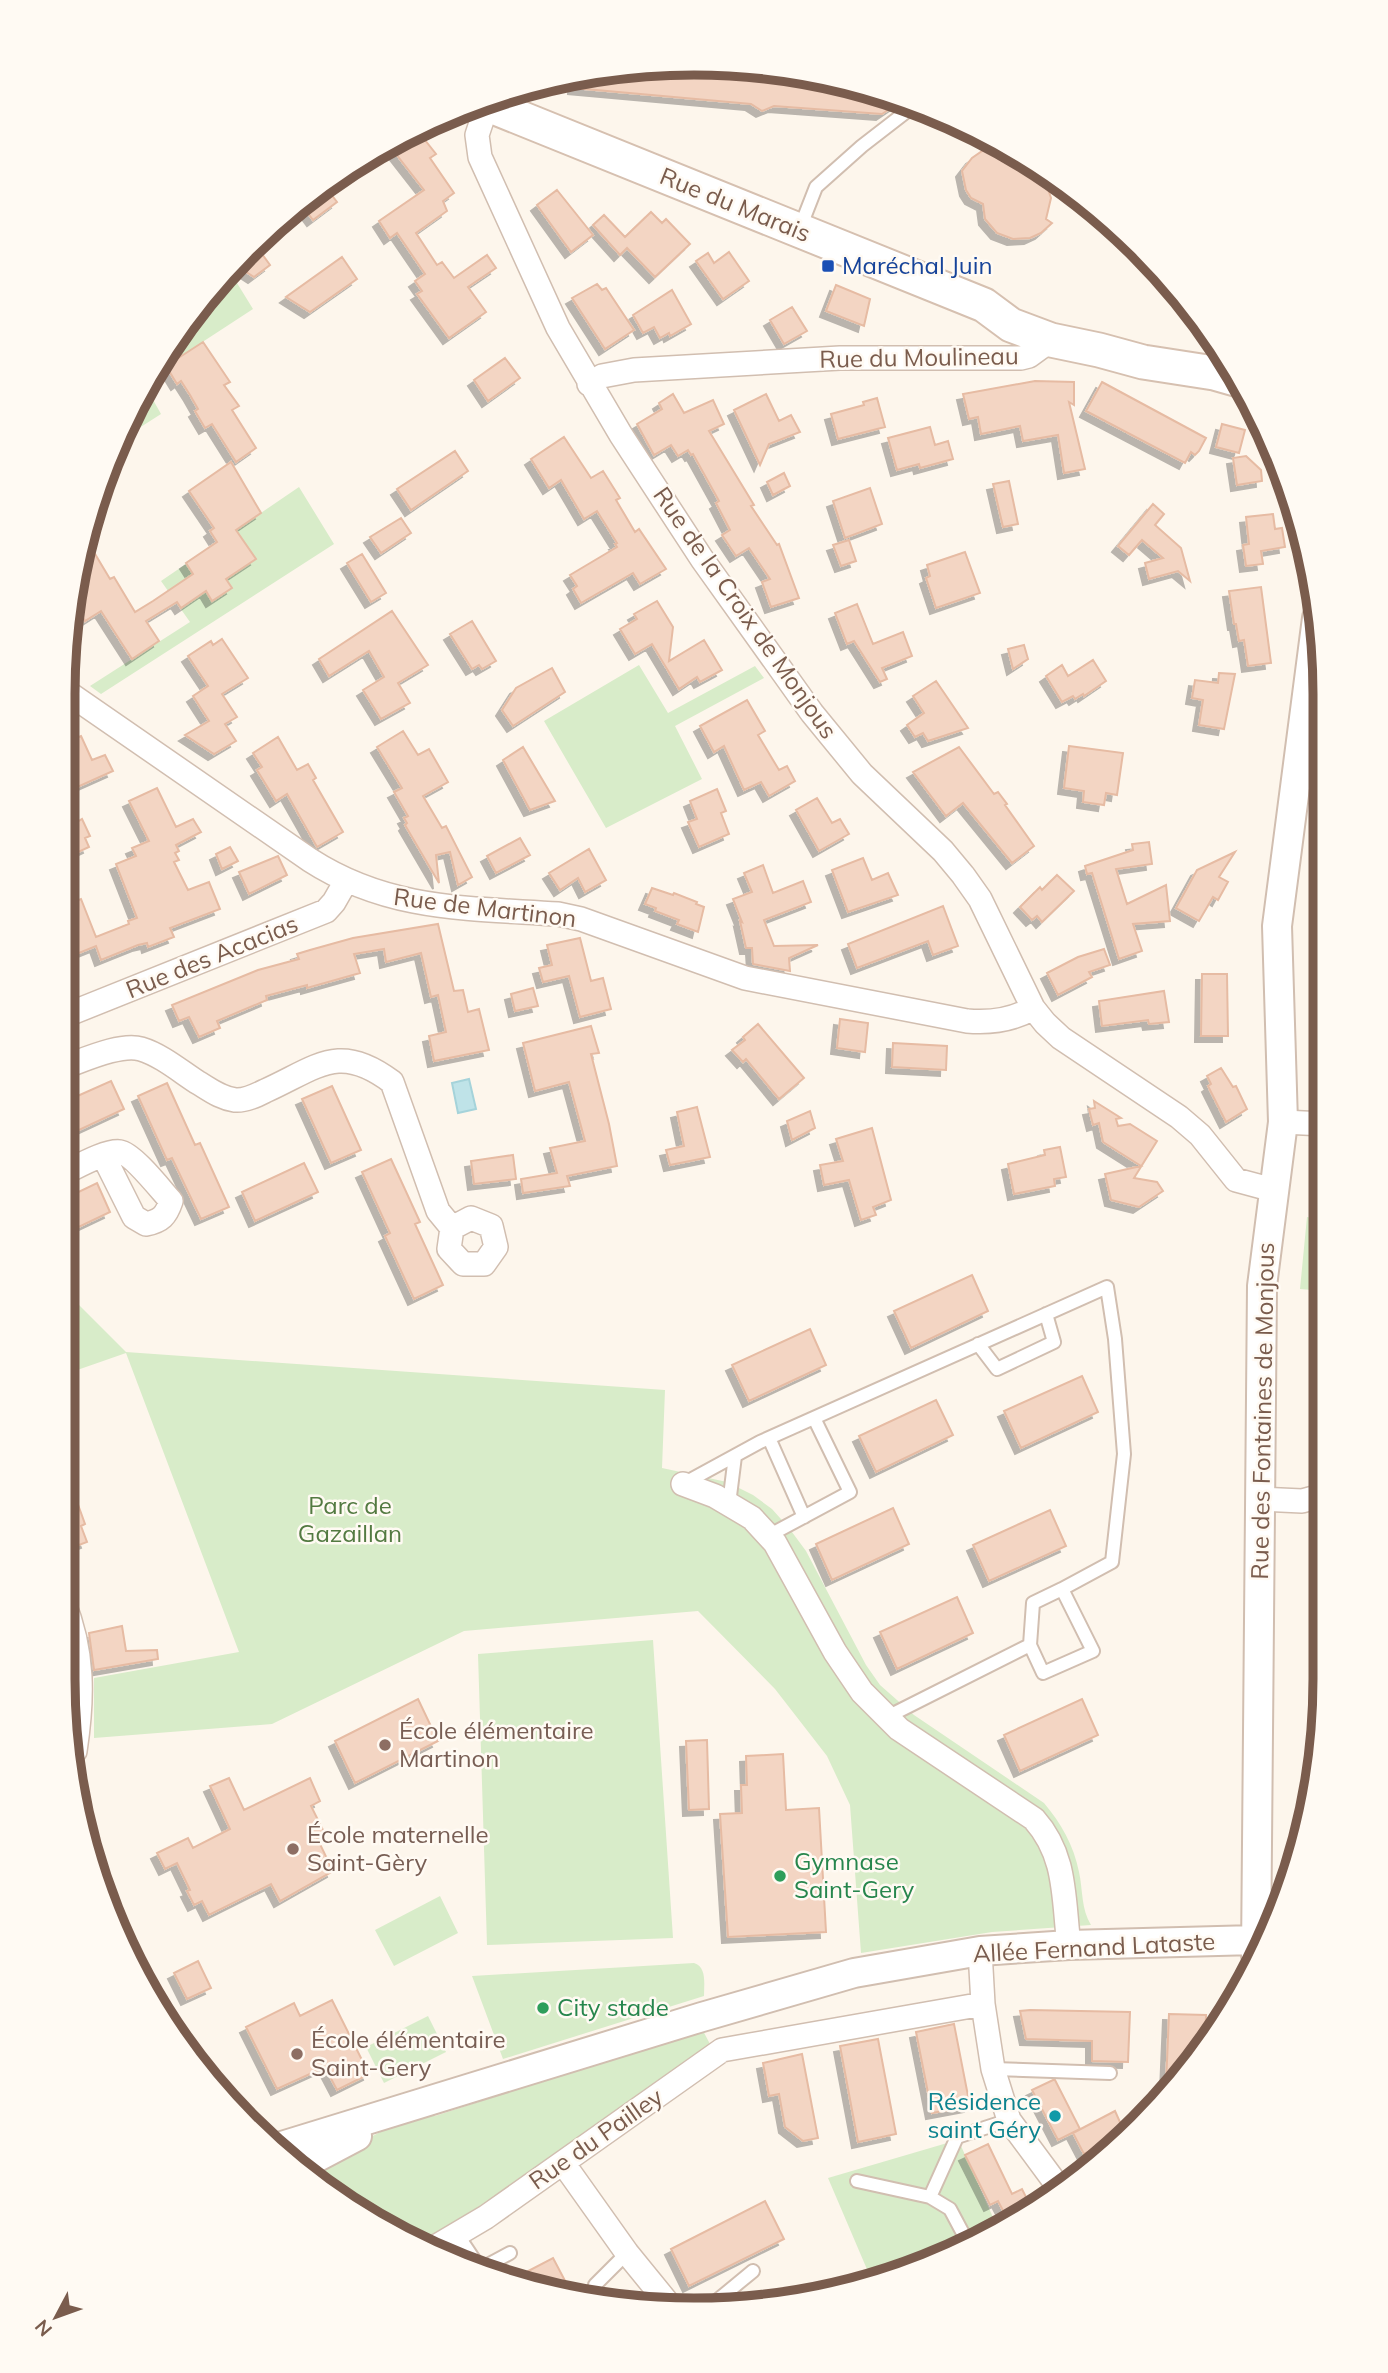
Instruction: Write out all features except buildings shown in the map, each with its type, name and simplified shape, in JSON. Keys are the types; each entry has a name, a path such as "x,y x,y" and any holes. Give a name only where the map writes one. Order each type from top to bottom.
{"main road":[{"name":"Rue du Marais","path":"498,107 984,305 1011,325 1051,340"},
{"name":"Rue du Marais","path":"984,305 1017,308 1058,324 1099,350"},
{"name":"Rue du Moulineau","path":"1051,340 1143,362 1224,376"}],"street":[{"name":"Rue de la Croix de Monjous","path":"482,113 477,135 480,157 538,288 589,384 708,569 812,713 862,774 943,852 963,875 979,899 1033,1008 1045,1023 1061,1038 1179,1117 1200,1135 1236,1180 1273,1190"},
{"name":"Rue du Moulineau","path":"589,384 601,376 648,370 840,359 1021,358 1029,356 1051,340"},
{"name":"Rue des Fontaines de Monjous","path":"1255,1940 1262,1286 1283,1122 1278,907 1311,660"},
{"name":"Rue de Martinon","path":"75,698 310,860 346,881 380,894 415,902 558,914 581,919 745,978 967,1021 996,1021 1033,1008"},
{"name":"Rue des Acacias","path":"75,1012 326,911 346,881"},
{"path":"75,1063 122,1048 140,1048 218,1095 237,1100 255,1095 335,1060 353,1060 376,1070 392,1082 438,1211 452,1228"},
{"path":"1283,1122 1313,1123"},
{"path":"75,1168 103,1155"},
{"path":"683,1484 715,1496 752,1518 768,1536 835,1652 862,1692 899,1729 1034,1819 1047,1834 1058,1856 1062,1875 1069,1945"},
{"path":"1260,1499 1302,1501 1313,1498"},
{"path":"75,1638 82,1674 77,1722"},
{"name":"Allée Fernand Lataste","path":"287,2145 714,2013 854,1973 980,1951 1069,1945 1252,1947"},
{"path":"980,1951 983,2004 993,2069 1009,2120 1054,2182"},
{"path":"714,2013 722,2050 983,2004"},
{"name":"Rue du Pailley","path":"441,2244 563,2164 722,2050"},
{"name":"Allée Fernand Lataste","path":"308,2162 362,2133 448,2095"},
{"path":"563,2164 627,2253 662,2296"}],"lane":[{"path":"799,232 816,187 905,113"},
{"path":"683,1484 769,1438 1107,1287 1115,1339 1124,1454 1112,1562 1033,1603 1030,1645 1043,1672 1093,1651 1062,1589"},
{"path":"978,1345 997,1369 1054,1342 1046,1314"},
{"path":"768,1536 850,1492 814,1418"},
{"path":"769,1438 804,1517"},
{"path":"729,1504 735,1455"},
{"path":"887,1717 1030,1645"},
{"path":"993,2069 1110,2073"},
{"path":"930,2197 957,2137 1009,2120"},
{"path":"857,2181 930,2197 950,2209 964,2236"},
{"path":"457,2234 472,2257"},
{"path":"491,2263 510,2253"},
{"path":"595,2289 594,2285 627,2253"},
{"path":"722,2297 753,2271"}],"green space":[{"path":"235,280 253,309 173,361 203,317"},
{"path":"151,397 161,414 134,431"},
{"path":"299,487 334,544 101,694 90,686 190,622 161,581"},
{"path":"639,665 668,713 755,666 764,678 675,726 702,779 606,828 544,721"},
{"path":"1307,1217 1313,1218 1313,1290 1300,1289"},
{"name":"Parc de Gazaillan","path":"75,1301 126,1352 665,1390 662,1468 727,1482 753,1495 772,1509 806,1551 866,1665 880,1685 914,1715 1044,1803 1066,1835 1074,1853 1084,1906 1091,1925 992,1932 861,1953 850,1805 827,1756 775,1689 698,1611 464,1631 272,1724 94,1738 94,1678 239,1652 126,1353 75,1371"},
{"path":"653,1640 673,1938 487,1945 478,1654"},
{"path":"440,1896 458,1933 394,1966 375,1930"},
{"path":"694,1963 703,1972 704,1996 503,2059 472,1976"},
{"path":"428,2016 446,2052 384,2083 366,2047"},
{"path":"701,2027 710,2044 505,2191 427,2237 385,2215 314,2167 405,2119 425,2113 435,2116 674,2039"},
{"path":"957,2137 994,2220 931,2251 868,2273 828,2178 954,2141"}],"water":[{"path":"469,1079 476,1109 458,1113 452,1083"}],"place":[{"name":"Maréchal Juin","path":"828,266"},
{"name":"École élémentaire Martinon","path":"385,1745"},
{"name":"École maternelle Saint-Gèry","path":"293,1849"},
{"name":"Gymnase Saint-Gery","path":"780,1876"},
{"name":"City stade","path":"543,2008"},
{"name":"École élémentaire Saint-Gery","path":"297,2054"},
{"name":"Résidence saint Géry","path":"1055,2116"}]}
